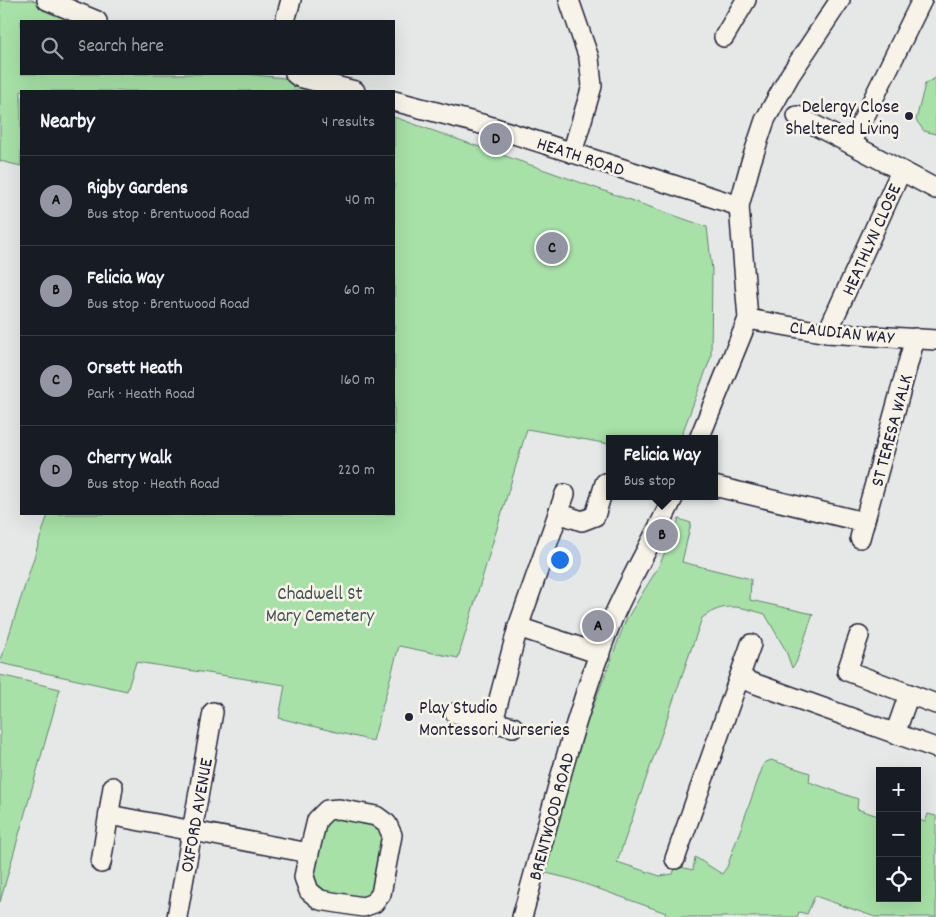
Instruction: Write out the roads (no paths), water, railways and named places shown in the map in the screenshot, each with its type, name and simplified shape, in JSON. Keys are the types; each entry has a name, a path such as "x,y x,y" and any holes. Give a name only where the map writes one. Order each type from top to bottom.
{"street":[{"path":"46,0 95,20"},
{"path":"285,20 291,0"},
{"path":"569,0 589,58 592,86 572,152"},
{"path":"724,37 746,0"},
{"path":"701,435 748,320 739,206 765,120 790,75 840,0"},
{"path":"851,144 922,0"},
{"path":"296,75 351,90"},
{"name":"HEATH ROAD","path":"395,101 489,126 739,206"},
{"name":"HEATHLYN CLOSE","path":"798,116 936,189"},
{"name":"HEATHLYN CLOSE","path":"827,334 901,171"},
{"name":"CLAUDIAN WAY","path":"748,320 827,334 936,340"},
{"name":"ST TERESA WALK","path":"718,487 862,530 915,338"},
{"path":"558,514 582,521 595,516 606,483"},
{"path":"493,722 518,627 565,494"},
{"name":"BRENTWOOD ROAD","path":"522,917 574,727 600,654 615,614 672,500"},
{"path":"518,627 600,654"},
{"path":"859,636 847,671 936,704"},
{"path":"675,860 751,644"},
{"path":"739,678 936,748"},
{"path":"895,734 908,694"},
{"name":"OXFORD AVENUE","path":"177,917 213,712"},
{"path":"455,713 513,727"},
{"path":"102,863 113,786"},
{"path":"338,809 376,816 387,824 392,835 381,894 374,903 364,907 320,900 309,891 304,877 309,853 317,820 327,810 338,809"},
{"path":"109,815 309,853"}],"place":[{"name":"Delergy Close Sheltered Living","path":"909,116"},
{"name":"Cherry Walk","path":"496,139"},
{"name":"Orsett Heath","path":"552,248"},
{"name":"Felicia Way","path":"662,535"},
{"name":"Rigby Gardens","path":"598,626"},
{"name":"Play Studio Montessori Nurseries","path":"409,717"}],"park label":[{"name":"Chadwell St Mary Cemetery","path":"320,603"}]}
